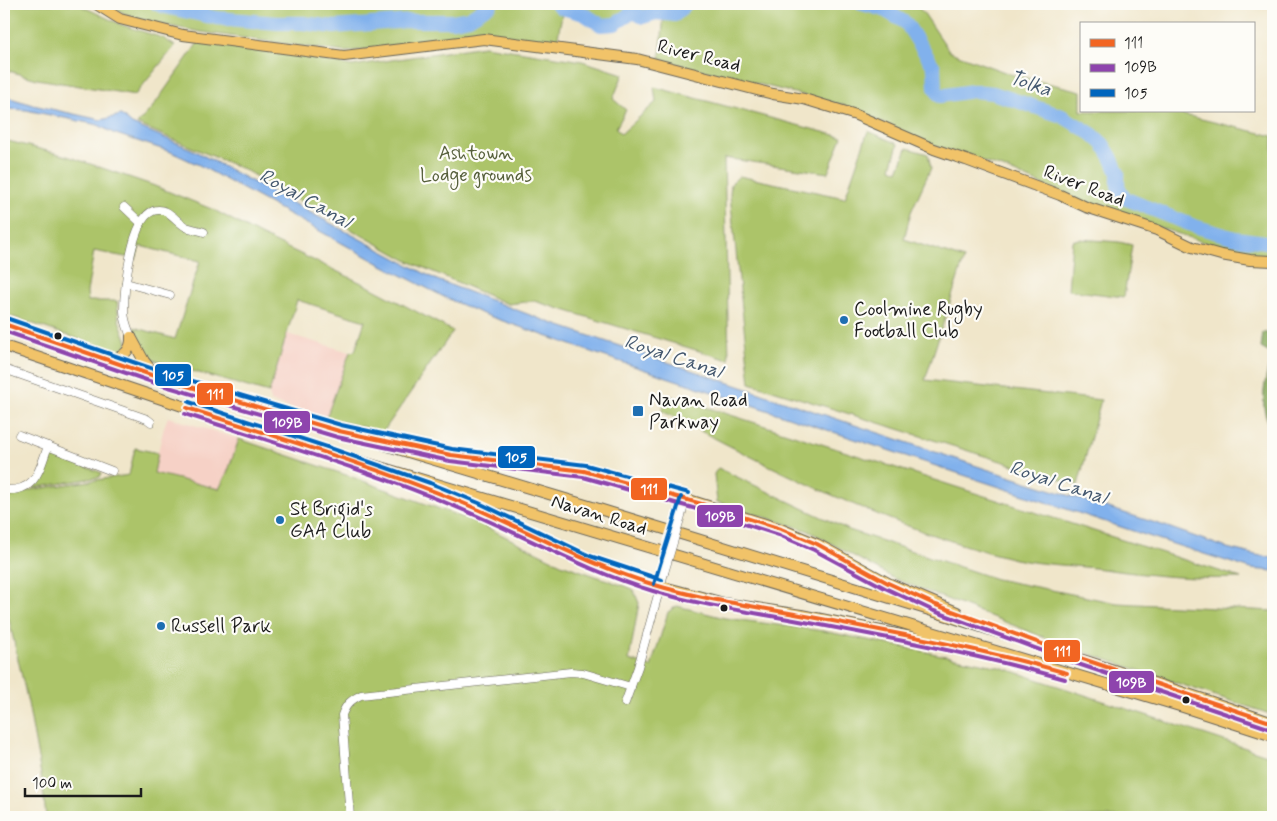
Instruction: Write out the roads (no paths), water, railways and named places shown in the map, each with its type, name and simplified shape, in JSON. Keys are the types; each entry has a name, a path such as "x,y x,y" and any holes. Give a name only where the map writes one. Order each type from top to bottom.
{"main road":[{"name":"River Road","path":"96,4 120,19 183,35 344,56 484,39 636,58 773,94 804,98 856,115 934,149 1060,195 1086,207 1157,230 1192,247 1231,257 1273,261"},
{"name":"Navan Road","path":"4,324 157,377 926,609 1080,658 1273,723"},
{"path":"108,360 120,357 127,352 131,337"},
{"path":"131,337 144,361 157,377"},
{"name":"Navan Road","path":"4,346 313,448 1183,707 1273,736"},
{"path":"339,431 451,455 584,471 687,499 808,540 888,583 936,604 1080,658"},
{"path":"313,448 463,503 537,536 577,557 660,586 724,603 887,631 1050,668"}],"street":[{"path":"124,206 141,223"},
{"path":"131,337 124,313 126,283 130,258 141,223 153,211 161,210 168,212 185,226 204,232"},
{"path":"126,283 170,295"},
{"path":"4,369 151,422"},
{"path":"19,435 112,471"},
{"path":"4,490 15,491 33,482 48,446"},
{"path":"625,703 687,499"},
{"path":"350,817 342,715 345,707 351,700 362,695 571,672 583,673 631,687"}],"water":[{"name":"Royal Canal","path":"4,96 33,105 101,120 121,115 132,124 191,149 437,280 554,324 983,468 1162,525 1227,548 1273,558 1273,571 1251,569 1145,535 594,353 483,314 448,299 380,264 199,165 171,152 113,133 98,125 26,110 4,109"}],"waterway":[{"name":"Tolka","path":"157,4 216,18 303,23 334,27 410,21 453,21 469,18 491,4"},
{"name":"Tolka","path":"557,4 562,8 584,14 601,25 615,24 633,12 643,17 656,13 675,15 686,4"},
{"name":"Tolka","path":"862,4 884,10 906,23 934,67 935,88 940,96 973,91 993,93 1062,116 1092,134 1103,144 1118,173 1118,186 1124,198 1194,226 1235,238 1273,243"}],"place":[{"name":"Coolmine Rugby Football Club","path":"844,320"},
{"name":"Navan Road Parkway","path":"638,411"},
{"name":"St Brigid's GAA Club","path":"280,520"},
{"name":"Russell Park","path":"161,626"}],"park label":[{"name":"Ashtown Lodge grounds","path":"476,164"}]}
